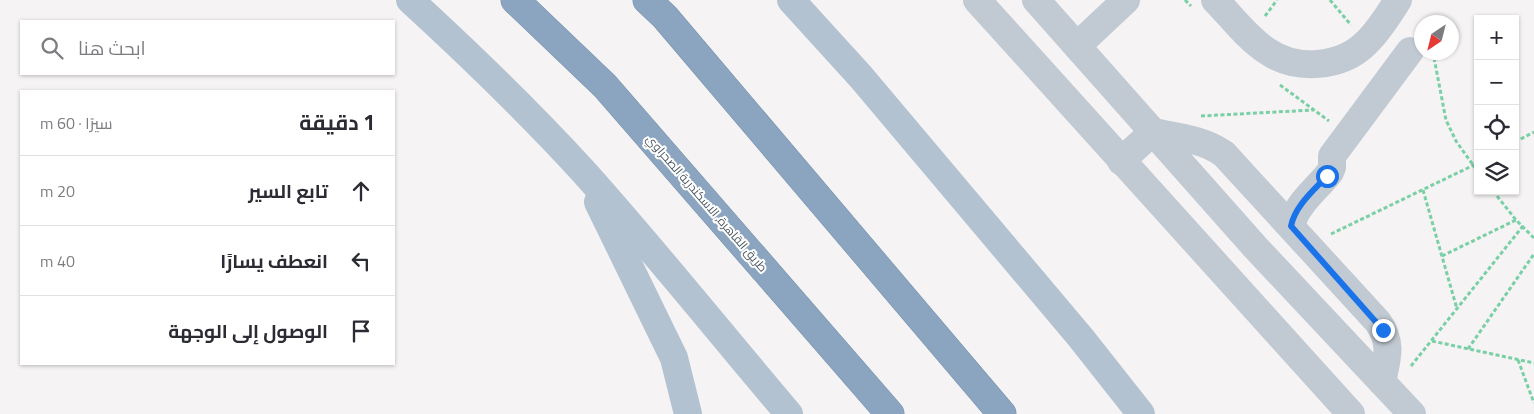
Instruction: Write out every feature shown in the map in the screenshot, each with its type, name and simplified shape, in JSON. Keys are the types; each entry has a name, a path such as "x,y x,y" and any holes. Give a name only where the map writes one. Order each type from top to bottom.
{"highway":[{"name":"طريق القاهرة, الاسكندرية الصحراوي","path":"515,0 604,86 890,414"},
{"path":"647,0 665,17 1002,414"}],"main road":[{"path":"410,0 465,50 583,171 650,247 789,414"},
{"path":"791,0 867,84 1081,338 1141,414"},
{"path":"583,171 674,358 688,414"}],"street":[{"path":"977,0 1350,414"},
{"path":"1036,0 1256,248 1412,414"},
{"path":"1077,46 1126,0"},
{"path":"1215,0 1262,47 1282,59 1312,64 1327,63 1356,51 1358,33 1398,0"},
{"path":"1269,202 1281,202 1318,163 1332,156 1414,60"},
{"path":"1121,161 1153,132"},
{"path":"1153,132 1200,142 1216,148 1232,161 1383,330 1388,353 1386,387"},
{"path":"1299,236 1292,219 1299,207 1330,172 1332,156"}],"path":[{"path":"1265,16 1277,0"},
{"path":"1330,0 1358,33"},
{"path":"1260,11 1271,23"},
{"path":"1342,28 1358,33"},
{"path":"1299,236 1423,190 1473,166 1456,141 1446,120 1424,60"},
{"path":"1200,116 1313,110"},
{"path":"1519,140 1534,132"},
{"path":"1423,190 1457,309"},
{"path":"1496,195 1516,220 1534,238"},
{"path":"1442,256 1516,220"},
{"path":"1386,387 1432,341 1523,226"},
{"path":"1468,349 1534,254"},
{"path":"1432,341 1534,363"},
{"path":"1518,359 1534,403"}],"route":[{"path":"1327,176 1299,207 1292,219 1291,226 1378,322 1383,330"}]}
